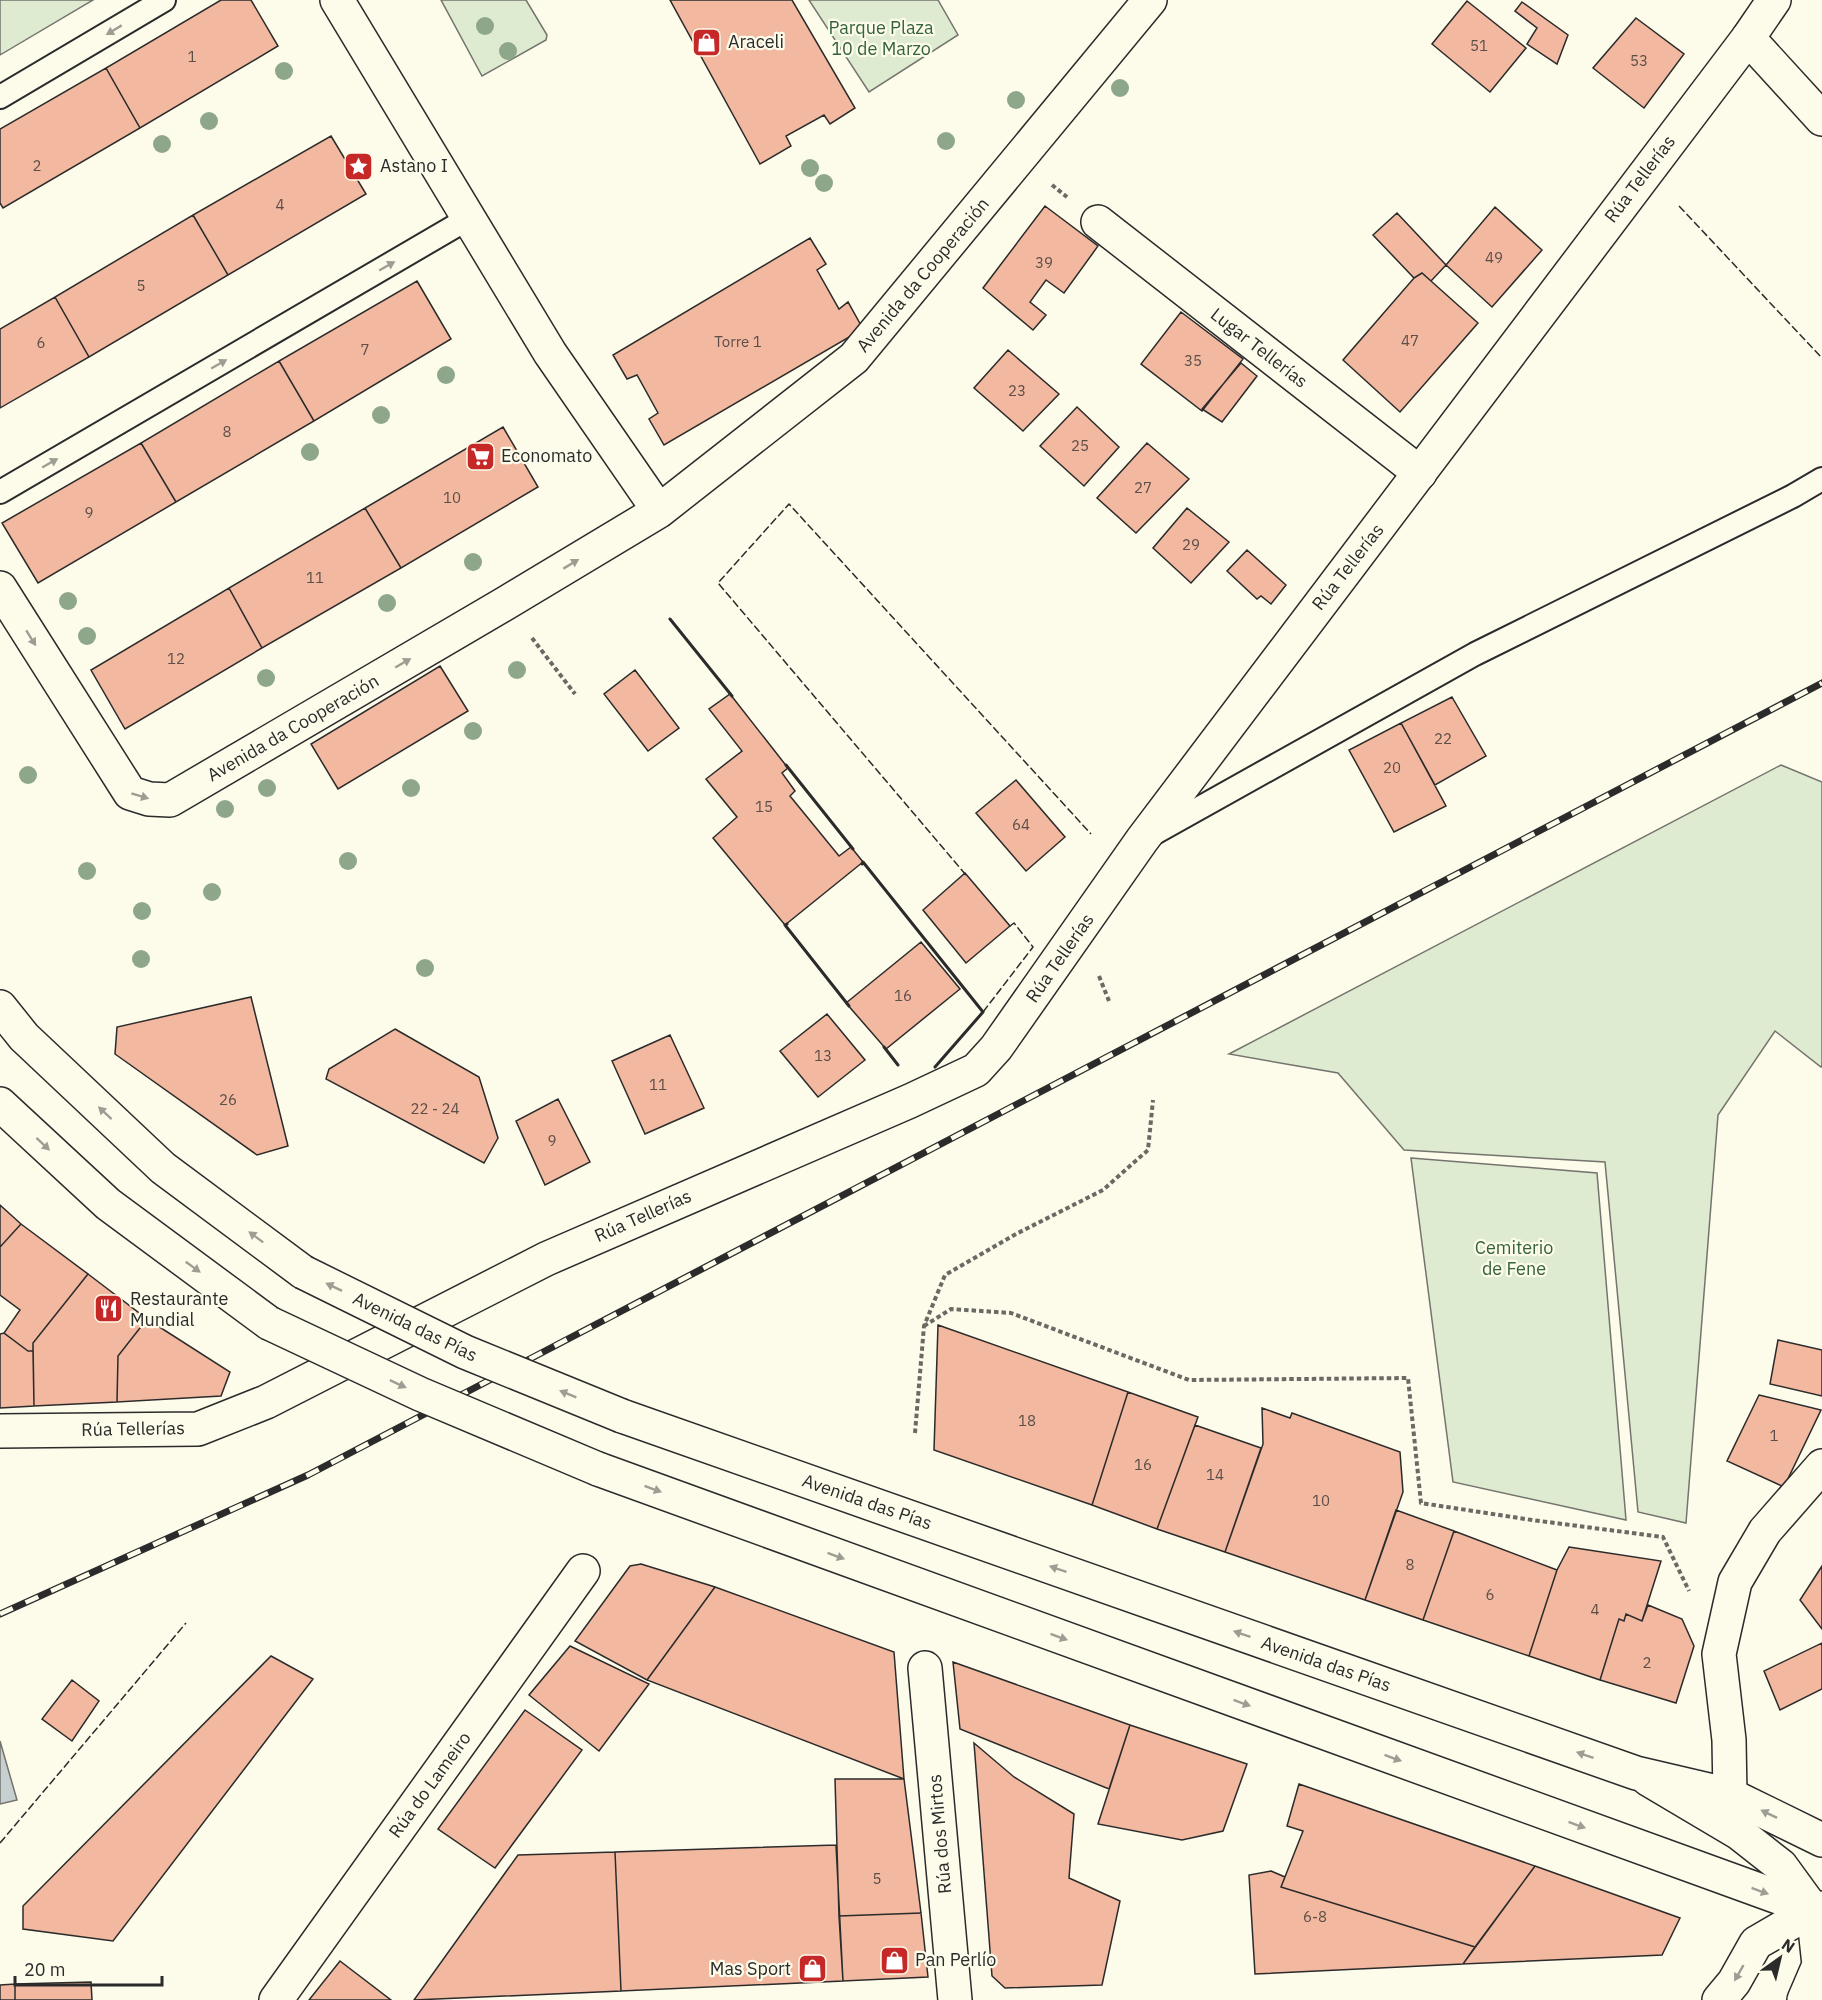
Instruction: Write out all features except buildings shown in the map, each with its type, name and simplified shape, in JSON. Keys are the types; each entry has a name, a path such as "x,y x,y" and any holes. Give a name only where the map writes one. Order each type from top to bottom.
{"main road":[{"path":"337,0 550,353 658,511"},
{"name":"Avenida da Cooperación","path":"0,588 130,793 149,800 170,800 658,511 854,358 1150,0"},
{"name":"Rúa Tellerías","path":"0,1431 198,1429 266,1402 546,1259 910,1101 976,1070 996,1048 1142,840 1748,38 1774,0"},
{"path":"1748,38 1822,119"},
{"name":"Lugar Tellerías","path":"1098,222 1420,473"},
{"name":"Avenida das Pías","path":"0,1007 24,1037 164,1168 303,1272 465,1352 622,1416 1636,1773 1730,1795 1822,1840"},
{"path":"0,1104 108,1204 269,1323 420,1395 598,1469 1819,1910"},
{"path":"1730,1795 1729,1740 1719,1654 1735,1582 1766,1531 1822,1466"},
{"name":"Rúa do Lameiro","path":"276,2000 583,1571"},
{"name":"Rúa dos Mirtos","path":"925,1668 955,2000"},
{"path":"1636,1773 1739,1833 1781,1866 1819,1910 1819,1965 1804,2000"},
{"path":"1719,2000 1734,1982 1756,1943 1819,1910"}],"lane":[{"path":"0,97 164,0"},
{"path":"0,492 469,218"},
{"path":"1142,840 1476,654 1822,479"}],"path":[{"path":"1019,160 1098,222"},
{"path":"506,603 575,694"},
{"path":"915,1433 924,1326 945,1275 1016,1234 1103,1190 1148,1149 1153,1100"},
{"path":"924,1326 951,1310 1011,1313 1189,1380 1408,1378 1420,1503 1663,1538 1719,1654"}],"green space":[{"path":"0,0 93,0 0,55"},
{"path":"441,0 526,0 547,35 546,40 482,76"},
{"name":"Parque Plaza 10 de Marzo","path":"809,0 938,0 958,35 869,92"},
{"path":"1781,765 1822,782 1822,1065 1821,1067 1775,1031 1718,1115 1686,1523 1638,1512 1605,1162 1404,1150 1338,1073 1229,1054"},
{"name":"Cemiterio de Fene","path":"1411,1158 1597,1173 1626,1520 1453,1482"}],"shaded area":[{"path":"0,1741 17,1800 0,1804"}],"railway":[{"path":"0,1614 308,1475 1822,683"}],"fence":[{"path":"1679,206 1822,358"},
{"path":"966,875 718,583 789,504 1091,834"},
{"path":"983,1012 1033,947 1014,923 1009,925"},
{"path":"0,1843 186,1623"}],"wall":[{"path":"670,619 732,696"},
{"path":"786,765 853,849"},
{"path":"862,864 863,862 983,1012 935,1067"},
{"path":"787,924 785,925 849,1006"},
{"path":"884,1047 898,1065"}],"place":[{"name":"Araceli","path":"707,42"},
{"name":"Astano I","path":"359,166"},
{"name":"Economato","path":"480,456"},
{"name":"Restaurante Mundial","path":"109,1309"},
{"name":"Pan Perlío","path":"894,1960"},
{"name":"Mas Sport","path":"812,1969"}]}
